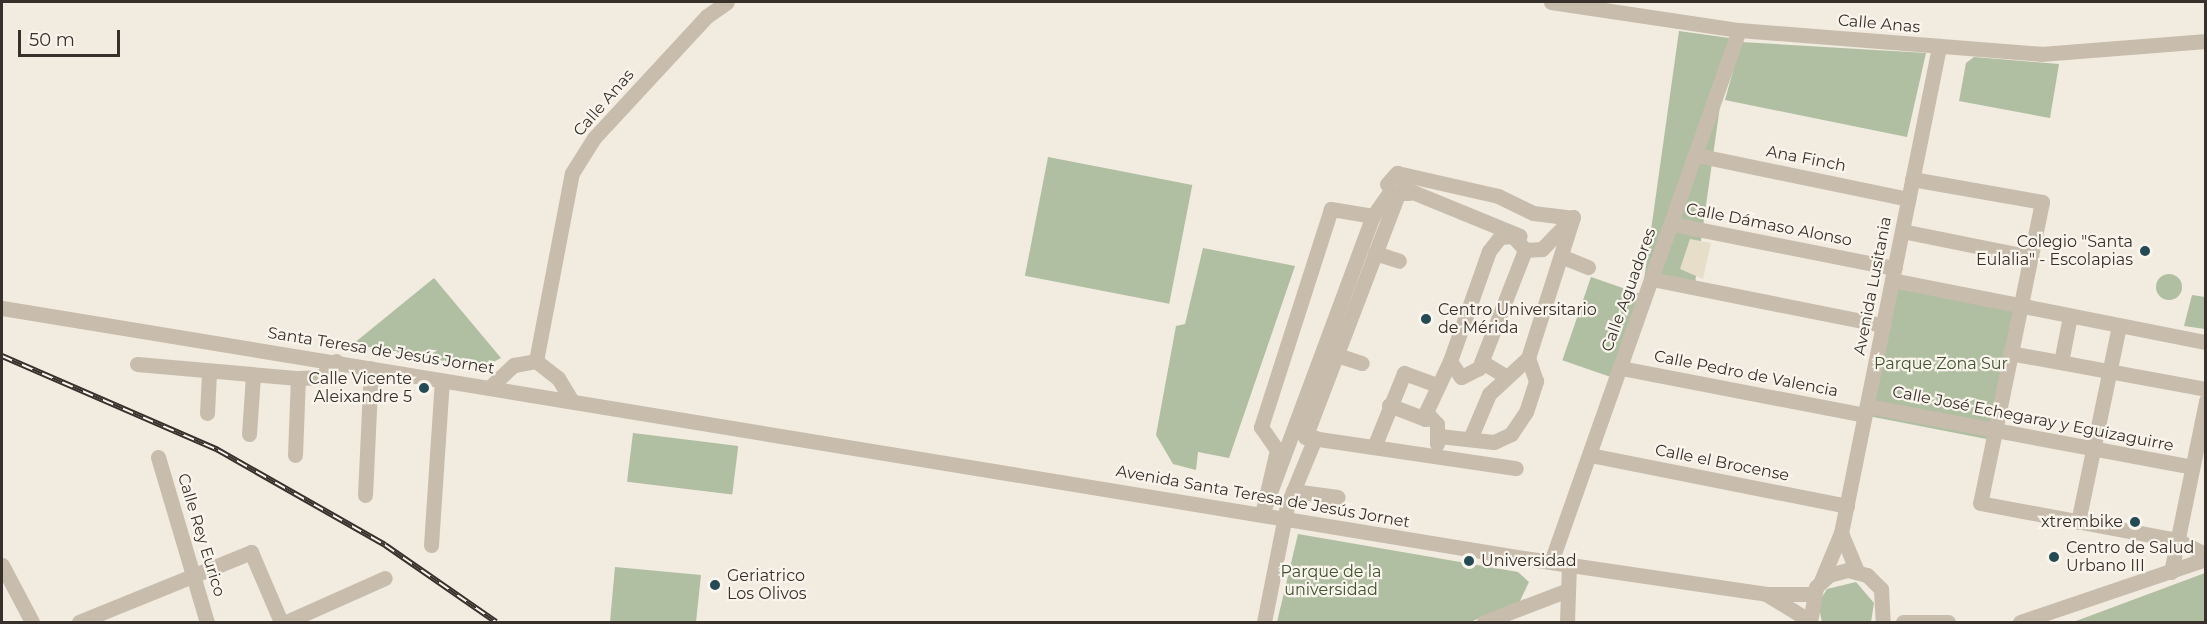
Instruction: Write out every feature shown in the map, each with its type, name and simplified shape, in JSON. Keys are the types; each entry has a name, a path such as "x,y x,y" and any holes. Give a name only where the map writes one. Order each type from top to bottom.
{"street":[{"name":"Calle Anas","path":"536,361 572,173 594,138 707,16 727,2"},
{"name":"Calle Anas","path":"1551,2 1739,30 2041,54 2205,41"},
{"name":"Calle Aguadores","path":"1551,562 1653,279 1739,30"},
{"name":"Avenida Lusitania","path":"1804,613 1821,581 1841,533 1939,46"},
{"name":"Ana Finch","path":"1696,155 1908,199"},
{"path":"1470,439 1479,412 1507,377 1528,358 1563,257 1573,217 1533,213 1498,196 1397,173 1398,190 1305,437 1380,453 1516,468"},
{"path":"1912,179 2042,202 1980,503 2177,540 2205,557"},
{"path":"1358,210 1398,190"},
{"path":"1262,514 1292,441 1373,216 1389,193 1398,190 1467,217 1516,231 1524,247 1482,362 1472,375 1461,377 1450,361"},
{"path":"1262,514 1277,450 1261,427 1331,209 1358,210 1373,216"},
{"path":"1467,217 1492,247"},
{"path":"1389,405 1425,419 1437,385 1450,361 1492,247 1506,236 1524,247 1542,249 1568,217"},
{"name":"Calle Dámaso Alonso","path":"1672,224 1893,274 2020,306 2205,342"},
{"path":"1902,231 2031,257"},
{"path":"1376,253 1400,261"},
{"path":"1563,257 1588,267"},
{"path":"1653,279 1883,325"},
{"name":"Santa Teresa de Jesús Jornet","path":"2,308 754,431"},
{"path":"2061,362 2070,316"},
{"path":"2078,522 2119,325"},
{"path":"2010,352 2205,389"},
{"path":"1337,355 1362,363"},
{"path":"1439,436 1494,442 1511,434 1536,381 1528,358"},
{"path":"137,364 208,373 298,378 321,377 336,361"},
{"path":"489,388 514,365 536,361 558,378 572,401"},
{"path":"1482,362 1507,377"},
{"name":"Calle Pedro de Valencia","path":"1621,368 1866,410"},
{"path":"365,495 371,369"},
{"path":"207,413 208,373"},
{"path":"1380,453 1389,405 1404,373 1437,385"},
{"path":"249,434 253,376"},
{"path":"295,455 298,378"},
{"path":"431,545 442,380"},
{"path":"2171,572 2205,401"},
{"name":"Calle José Echegaray y Eguizaguirre","path":"1866,410 1994,429 2192,467"},
{"path":"1426,412 1439,436 1437,461"},
{"name":"Avenida Santa Teresa de Jesús Jornet","path":"754,431 1569,565 1766,594 1804,613"},
{"path":"1264,622 1285,518 1293,491 1315,438"},
{"path":"1272,442 1292,441"},
{"name":"Calle el Brocense","path":"1590,454 1847,506"},
{"name":"Calle Rey Eurico","path":"158,457 196,573 207,622"},
{"path":"1293,491 1338,497"},
{"path":"1841,533 1857,571"},
{"path":"79,622 251,552 281,622"},
{"path":"2020,622 2171,572 2205,557"},
{"path":"2,565 32,622"},
{"path":"1567,622 1565,591 1569,565"},
{"path":"1821,581 1838,571 1857,571 1875,581 1885,599 1922,620"},
{"path":"286,622 385,578"},
{"path":"1484,622 1565,591"},
{"name":"Avenida Santa Teresa de Jesús Jornet","path":"1766,594 1804,613"},
{"path":"1883,622 1885,599"},
{"path":"1903,622 1922,620 1948,622"}],"green space":[{"path":"1679,31 1730,38 1694,293 1643,285"},
{"path":"1741,42 1926,53 1907,137 1725,100"},
{"path":"1974,57 2059,64 2050,118 1959,101 1966,63"},
{"path":"1048,157 1192,185 1169,304 1025,276"},
{"path":"1203,248 1295,266 1229,458 1198,452 1196,470 1173,464 1156,435 1176,326 1185,324"},
{"path":"2169,274 2178,278 2182,287 2178,296 2169,300 2160,296 2156,287 2160,278"},
{"path":"1591,277 1640,294 1612,377 1562,360"},
{"path":"434,278 501,358 482,368 353,344"},
{"name":"Parque Zona Sur","path":"1892,280 2021,305 1994,440 1866,415"},
{"path":"2192,295 2205,297 2205,329 2184,326"},
{"path":"633,433 738,446 732,495 627,482"},
{"name":"Parque de la universidad","path":"1298,534 1518,572 1529,582 1519,603 1470,622 1277,622"},
{"path":"615,567 701,575 696,622 610,622"},
{"path":"2205,573 2205,622 2076,621"},
{"path":"1856,582 1874,603 1871,622 1822,622 1818,604 1827,589"}],"shaded area":[{"path":"1690,239 1711,243 1703,279 1680,269"}],"railway":[{"path":"2,356 218,450 385,545 496,622"}],"place":[{"name":"Colegio \"Santa Eulalia\" - Escolapias","path":"2145,251"},
{"name":"Centro Universitario de Mérida","path":"1426,319"},
{"name":"Calle Vicente Aleixandre 5","path":"424,388"},
{"name":"xtrembike","path":"2135,522"},
{"name":"Centro de Salud Urbano III","path":"2054,557"},
{"name":"Universidad","path":"1469,561"},
{"name":"Geriatrico Los Olivos","path":"715,585"}]}
